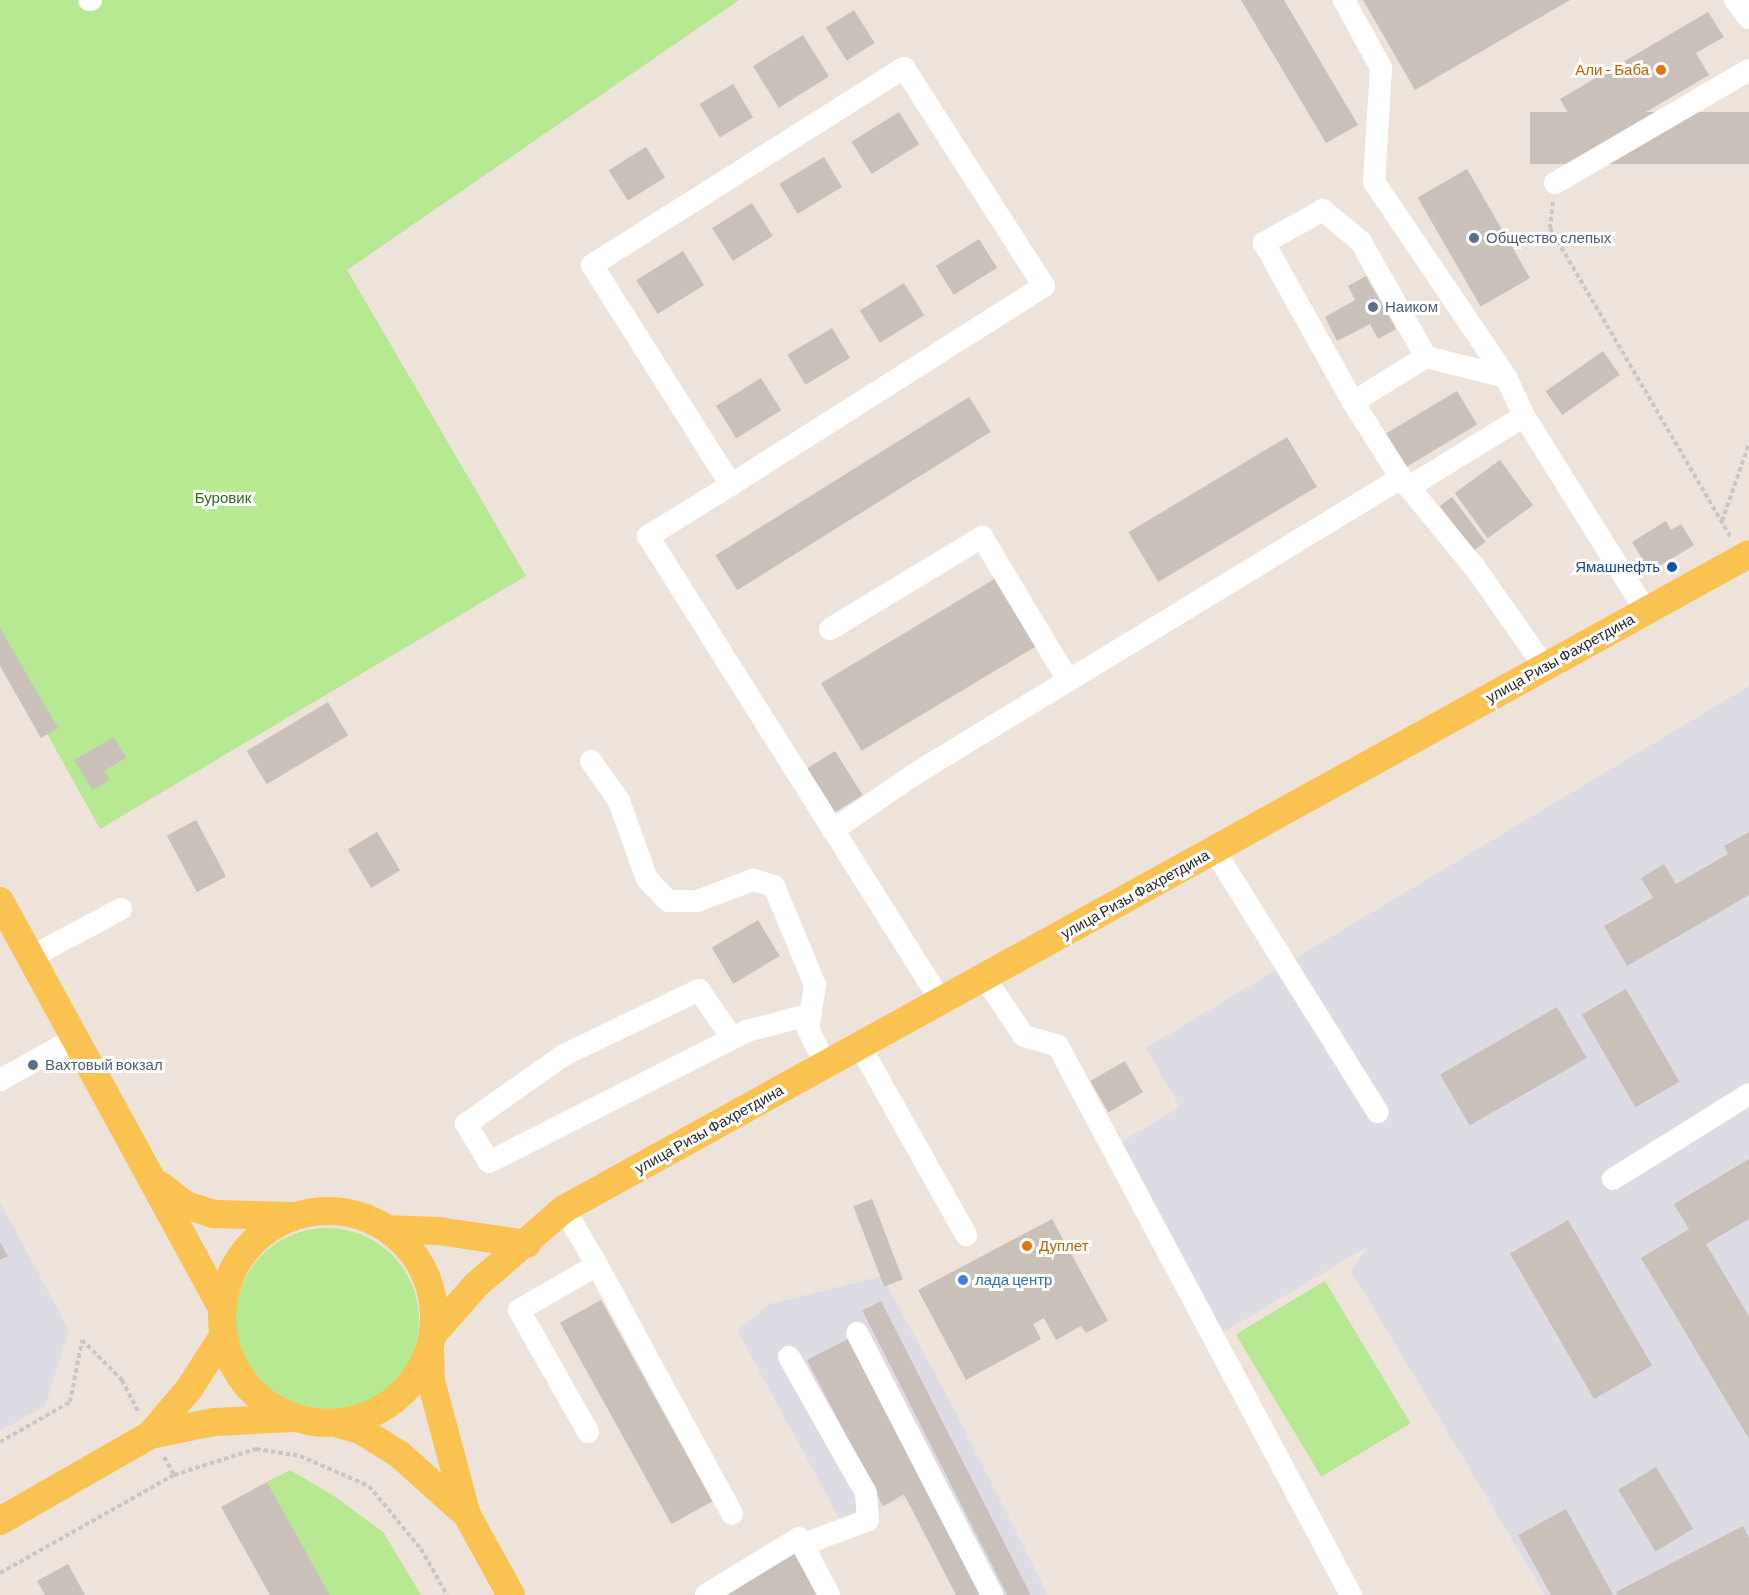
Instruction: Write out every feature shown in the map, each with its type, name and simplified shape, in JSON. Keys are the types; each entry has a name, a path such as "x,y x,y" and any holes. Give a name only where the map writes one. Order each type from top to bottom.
{"main road":[{"name":"улица Ризы Фахретдина","path":"432,1342 476,1285 527,1244 564,1209 1746,556"},
{"path":"0,901 157,1183 223,1322 232,1363 248,1387 277,1411 294,1418"},
{"path":"157,1183 186,1205 213,1214 293,1216 342,1211 388,1228 438,1231 527,1244"},
{"path":"150,1435 189,1389 223,1322 227,1284 242,1255 271,1227 293,1216"},
{"path":"388,1228 411,1248 426,1274 435,1303 431,1381 467,1515 512,1595"},
{"path":"339,1424 369,1416 395,1401 416,1379 432,1342"},
{"path":"0,1521 150,1435 214,1422 294,1418 339,1424 360,1430 399,1454 467,1515"}],"street":[{"path":"1344,0 1382,69 1374,182 1506,377 1524,416 1646,611"},
{"path":"1735,0 1749,18"},
{"path":"731,485 592,265 904,68 1044,286 731,485 648,536 941,1001"},
{"path":"1555,183 1749,70"},
{"path":"1426,357 1361,242 1323,210 1264,243 1353,402 1405,482 1476,569 1544,666"},
{"path":"1353,402 1426,357 1506,377"},
{"path":"833,830 918,772 1068,680 1405,482 1524,416"},
{"path":"830,629 982,537 1068,680"},
{"path":"591,761 619,801 647,879 668,901 697,901 753,880 774,886 815,985 808,1029 826,1065"},
{"path":"1214,850 1378,1112"},
{"path":"31,957 121,909"},
{"path":"984,977 1024,1036 1058,1046 1351,1595"},
{"path":"732,1038 699,990 564,1055 465,1124 489,1162 732,1038 811,1014"},
{"path":"0,1080 76,1038"},
{"path":"860,1046 966,1235"},
{"path":"1613,1179 1749,1094"},
{"path":"564,1209 597,1265 732,1514"},
{"path":"588,1432 519,1310 597,1265"},
{"path":"857,1333 992,1595"},
{"path":"789,1357 866,1492 868,1520 802,1545"},
{"path":"706,1595 799,1538 829,1595"}],"path":[{"path":"1555,183 1550,228 1722,522 1746,556"},
{"path":"1722,522 1749,444"},
{"path":"0,1442 70,1402 82,1340 122,1380 150,1435 174,1475"},
{"path":"0,1573 174,1475 256,1449 300,1456 369,1486 421,1549 447,1595"}],"shaded area":[{"path":"1749,686 1749,1588 1737,1595 1545,1595 1351,1271 1367,1247 1222,1333 1116,1145 1180,1107 1146,1048"},
{"path":"0,1202 69,1330 45,1406 0,1431"},
{"path":"882,1276 952,1405 1048,1595 967,1595 913,1494 843,1525 737,1330 770,1304"}],"green space":[{"name":"Буровик","path":"0,0 739,0 347,270 526,576 100,829 0,649"},
{"path":"327,1228 362,1235 378,1243 392,1255 404,1269 412,1285 419,1320 412,1355 404,1371 392,1385 378,1397 362,1405 327,1412 292,1405 276,1397 262,1385 250,1371 242,1355 235,1320 242,1285 250,1269 262,1255 276,1243 292,1235"},
{"path":"1325,1281 1410,1423 1321,1477 1236,1335"},
{"path":"290,1470 334,1496 383,1532 421,1595 330,1595 267,1482"}],"building":[{"path":"1241,0 1284,0 1358,125 1326,143"},
{"path":"1363,0 1570,0 1415,90"},
{"path":"854,10 875,43 847,61 826,27"},
{"path":"1708,12 1724,37 1696,53 1709,75 1588,146 1560,99"},
{"path":"803,35 829,77 779,108 753,66"},
{"path":"733,84 753,117 720,138 700,104"},
{"path":"899,112 919,144 872,174 852,142"},
{"path":"1530,112 1749,112 1749,164 1530,164"},
{"path":"646,147 665,178 628,201 609,170"},
{"path":"824,157 842,187 797,214 779,184"},
{"path":"1467,169 1530,278 1481,307 1418,198"},
{"path":"752,203 773,236 733,261 712,228"},
{"path":"979,239 997,268 954,295 936,266"},
{"path":"683,251 704,285 658,314 636,280"},
{"path":"1366,276 1396,329 1378,339 1370,324 1337,341 1325,317 1355,300 1348,286"},
{"path":"904,283 924,315 880,343 860,311"},
{"path":"832,328 850,358 805,385 787,355"},
{"path":"1603,351 1620,375 1562,415 1546,391"},
{"path":"761,378 781,410 736,438 716,406"},
{"path":"1457,391 1477,424 1400,471 1380,437"},
{"path":"969,397 991,432 737,590 715,555"},
{"path":"1287,437 1317,487 1158,582 1128,532"},
{"path":"1500,460 1533,505 1488,538 1455,493"},
{"path":"1452,497 1486,542 1474,551 1440,506"},
{"path":"1666,521 1671,530 1681,524 1694,545 1650,572 1632,542"},
{"path":"1001,575 1042,643 862,751 821,683"},
{"path":"0,628 58,728 41,738 0,666"},
{"path":"328,702 348,735 267,784 247,751"},
{"path":"114,737 126,758 104,771 110,780 92,790 74,760"},
{"path":"835,751 863,795 835,813 807,768"},
{"path":"196,820 226,877 197,892 167,835"},
{"path":"377,832 400,871 371,888 348,850"},
{"path":"1749,832 1749,895 1627,966 1604,926 1653,898 1641,878 1664,864 1676,884 1728,854 1724,846"},
{"path":"758,920 780,956 733,984 712,948"},
{"path":"1626,989 1680,1082 1635,1107 1582,1014"},
{"path":"1557,1007 1586,1058 1470,1126 1440,1074"},
{"path":"1125,1061 1143,1092 1108,1112 1090,1081"},
{"path":"1749,1159 1749,1219 1706,1244 1749,1316 1749,1439 1641,1258 1689,1229 1674,1204"},
{"path":"872,1199 903,1279 884,1286 853,1206"},
{"path":"1052,1219 1108,1321 1086,1333 1081,1326 1056,1340 1044,1318 1033,1324 1041,1339 966,1380 918,1290"},
{"path":"1568,1220 1652,1365 1594,1399 1510,1254"},
{"path":"0,1242 8,1256 0,1260"},
{"path":"601,1300 713,1501 671,1524 560,1323"},
{"path":"881,1301 1030,1594 1007,1595 862,1311"},
{"path":"848,1339 980,1595 956,1595 904,1494 883,1506 807,1360"},
{"path":"1656,1467 1693,1529 1655,1551 1618,1490"},
{"path":"267,1482 330,1595 270,1595 221,1507"},
{"path":"1566,1509 1613,1595 1551,1595 1518,1535"},
{"path":"1743,1526 1749,1538 1749,1595 1618,1595 1616,1592"},
{"path":"792,1550 818,1595 714,1595"},
{"path":"68,1564 85,1595 45,1595 37,1581"}],"place":[{"name":"Али - Баба","path":"1661,70"},
{"name":"Общество слепых","path":"1474,238"},
{"name":"Наиком","path":"1373,307"},
{"name":"Ямашнефть","path":"1672,567"},
{"name":"Вахтовый вокзал","path":"33,1065"},
{"name":"Дуплет","path":"1027,1246"},
{"name":"лада центр","path":"963,1280"}]}
